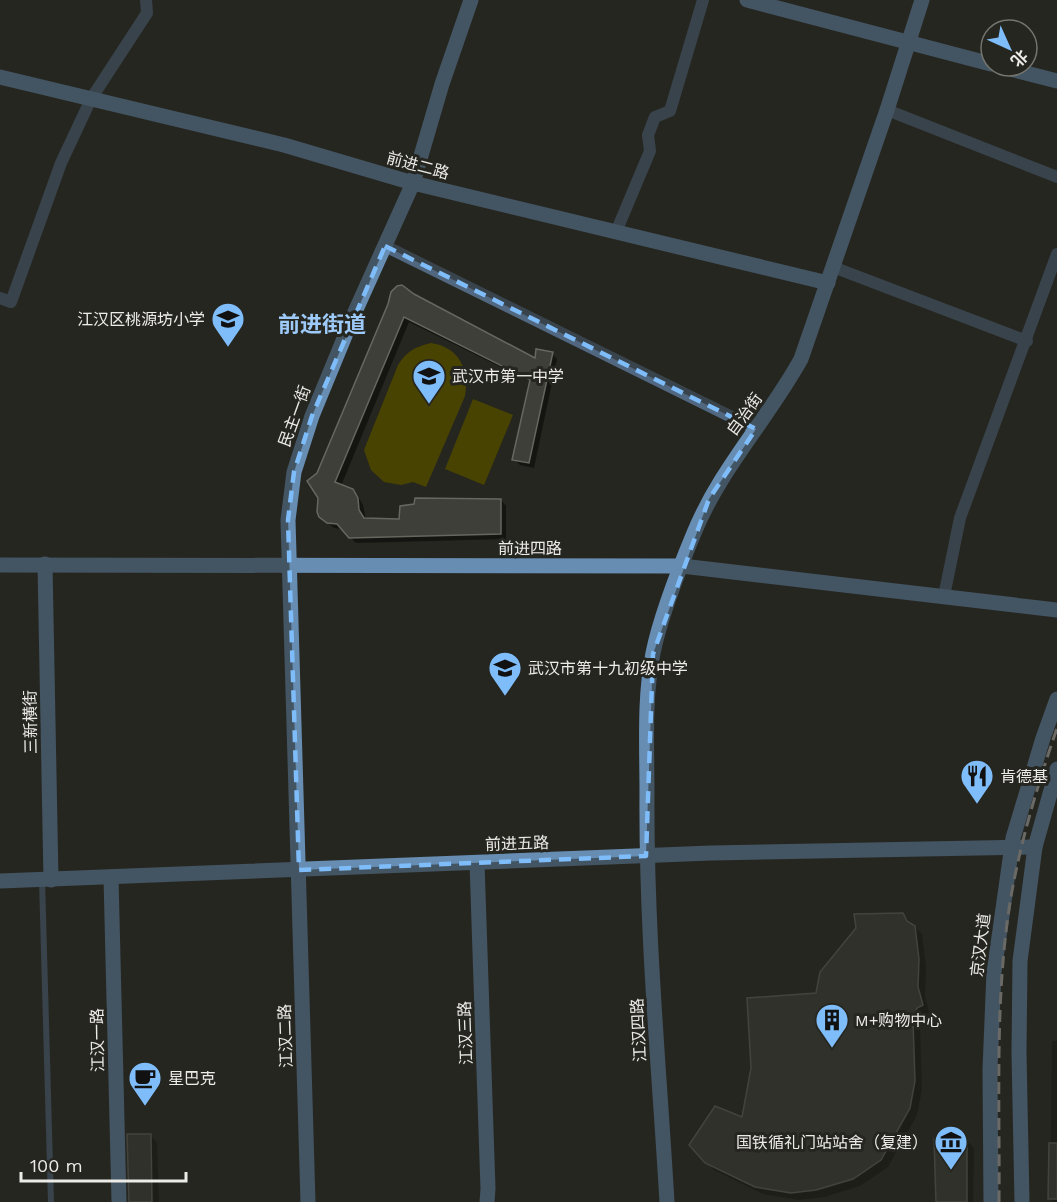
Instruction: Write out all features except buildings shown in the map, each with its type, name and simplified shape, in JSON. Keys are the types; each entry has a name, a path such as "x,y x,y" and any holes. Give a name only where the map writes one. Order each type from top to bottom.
{"street":[{"path":"5,300 61,163 91,99 147,13 146,0"},
{"name":"民主一街","path":"299,870 288,520 294,472 312,416 354,314 413,183 442,84 471,0"},
{"path":"616,232 650,151 648,135 655,117 670,111 703,0"},
{"path":"747,0 979,61"},
{"name":"自治街","path":"646,856 647,729 653,654 661,623 709,499 784,389 801,359 887,110 922,0"},
{"path":"1039,76 1057,81"},
{"name":"前进二路","path":"0,77 284,145 413,183 828,283"},
{"path":"887,110 1057,177"},
{"path":"385,246 756,429"},
{"path":"944,596 960,518 1027,341 1057,254"},
{"path":"833,267 1027,341"},
{"name":"三新横街","path":"45,564 47,880"},
{"name":"前进四路","path":"0,565 682,566 1057,610"},
{"name":"京汉大道","path":"991,1202 990,1069 994,972 1012,848 1043,738 1057,699"},
{"path":"1022,1202 1020,961 1035,847 1057,768"},
{"name":"前进五路","path":"0,881 646,856 1035,847"},
{"name":"江汉四路","path":"646,856 667,1202"},
{"name":"江汉三路","path":"477,863 487,1202"},
{"name":"江汉二路","path":"299,870 308,1202"},
{"name":"江汉一路","path":"111,877 119,1202"}],"lane":[{"path":"47,880 51,1202"}],"highlighted area":[{"path":"385,246 756,429 709,499 653,654 646,856 299,870 288,520 294,472 312,416"}],"shaded area":[{"path":"431,343 449,349 460,361 466,377 465,396 426,487 413,482 401,485 384,482 371,470 364,450 398,365 412,350"},
{"path":"473,399 513,415 484,485 445,469"}],"railway":[{"path":"999,1202 999,1046 1006,929 1026,829 1057,728"}],"place":[{"name":"江汉区桃源坊小学","path":"228,348"},
{"name":"武汉市第一中学","path":"429,405"},
{"name":"武汉市第十九初级中学","path":"505,697"},
{"name":"肯德基","path":"977,805"},
{"name":"M+购物中心","path":"832,1049"},
{"name":"星巴克","path":"145,1107"},
{"name":"国铁循礼门站站舍（复建）","path":"951,1171"}],"district":[{"name":"前进街道","path":"322,324"}]}
